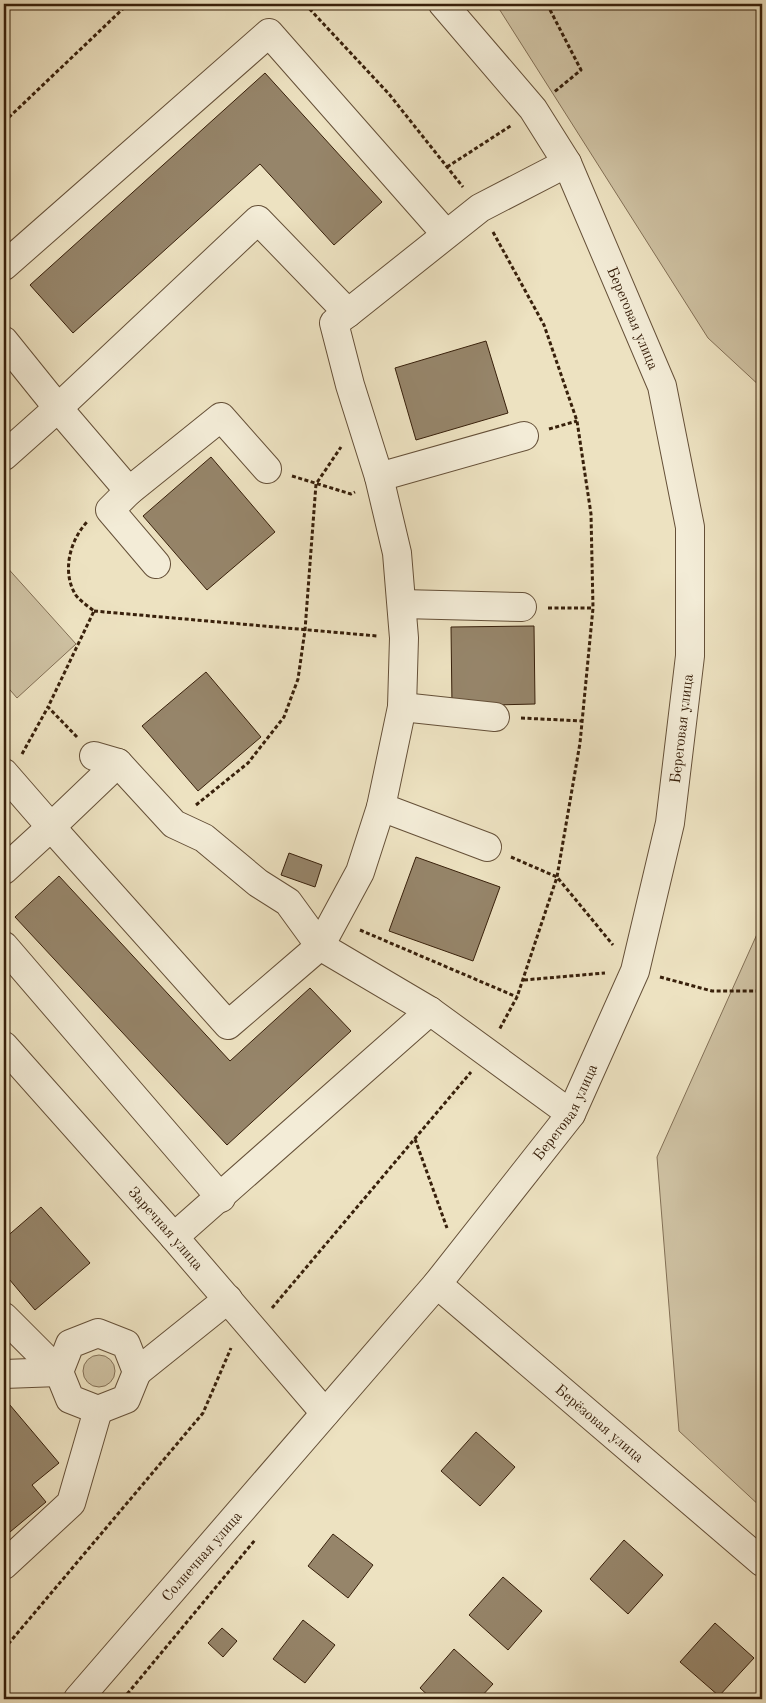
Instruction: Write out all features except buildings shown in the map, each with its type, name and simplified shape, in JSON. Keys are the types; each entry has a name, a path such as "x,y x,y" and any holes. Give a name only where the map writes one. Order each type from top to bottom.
{"street":[{"name":"Береговая улица","path":"325,1413 437,1284 571,1114 635,971 670,823 690,656 690,527 662,386 567,163 525,116 443,4"},
{"path":"4,266 269,33 446,234"},
{"path":"6,776 228,1025 320,946 360,872 381,808 402,708 404,638 397,553 379,477 350,385 334,322 348,313 480,208 567,163"},
{"path":"4,456 58,408 258,220 348,313"},
{"path":"4,342 129,491"},
{"path":"156,564 110,510 129,491 221,417 267,468"},
{"path":"379,477 524,436"},
{"path":"402,604 522,608"},
{"path":"402,708 495,717"},
{"path":"4,870 51,827 106,760 174,824 204,838 258,883 288,902 320,946 430,1011 571,1114"},
{"path":"381,808 487,847"},
{"path":"4,946 221,1198"},
{"path":"174,1238 430,1011"},
{"name":"Заречная улица","path":"7,1058 174,1238 325,1413"},
{"name":"Берёзовая улица","path":"437,1284 762,1562"},
{"path":"4,1316 59,1372 70,1399 98,1410 126,1399 137,1372 228,1299"},
{"path":"59,1372 70,1344 98,1333 126,1344 137,1372"},
{"path":"4,1374 59,1372"},
{"path":"4,1566 70,1503 98,1410"},
{"name":"Солнечная улица","path":"78,1699 325,1413"}],"path":[{"path":"4,122 128,4"},
{"path":"254,1330 487,1052 517,997 556,877 582,721 593,608 591,514 577,421 544,325 480,208 389,94 305,4"},
{"path":"447,167 525,116 581,70 547,4"},
{"path":"189,798 196,805 248,763 284,717 298,679 305,630 316,484 345,441"},
{"path":"267,468 351,494 379,477"},
{"path":"92,516 79,530 68,561 74,592 94,611 404,638"},
{"path":"522,608 593,608"},
{"path":"6,776 48,707 94,611"},
{"path":"48,707 106,760"},
{"path":"495,717 582,721"},
{"path":"487,847 556,877 635,971"},
{"path":"334,919 517,997"},
{"path":"524,980 635,971 712,991 762,991"},
{"path":"414,1139 458,1258"},
{"path":"4,1649 203,1413 231,1348"}],"shaded area":[{"path":"496,4 762,4 762,388 708,338"},
{"path":"4,564 76,644 17,698 4,683"},
{"path":"762,923 762,1508 679,1431 657,1157"},
{"path":"99,1355 105,1356 110,1360 114,1365 114,1377 110,1382 105,1386 99,1387 93,1386 88,1382 84,1377 83,1371 84,1365 88,1360 93,1356"}]}
